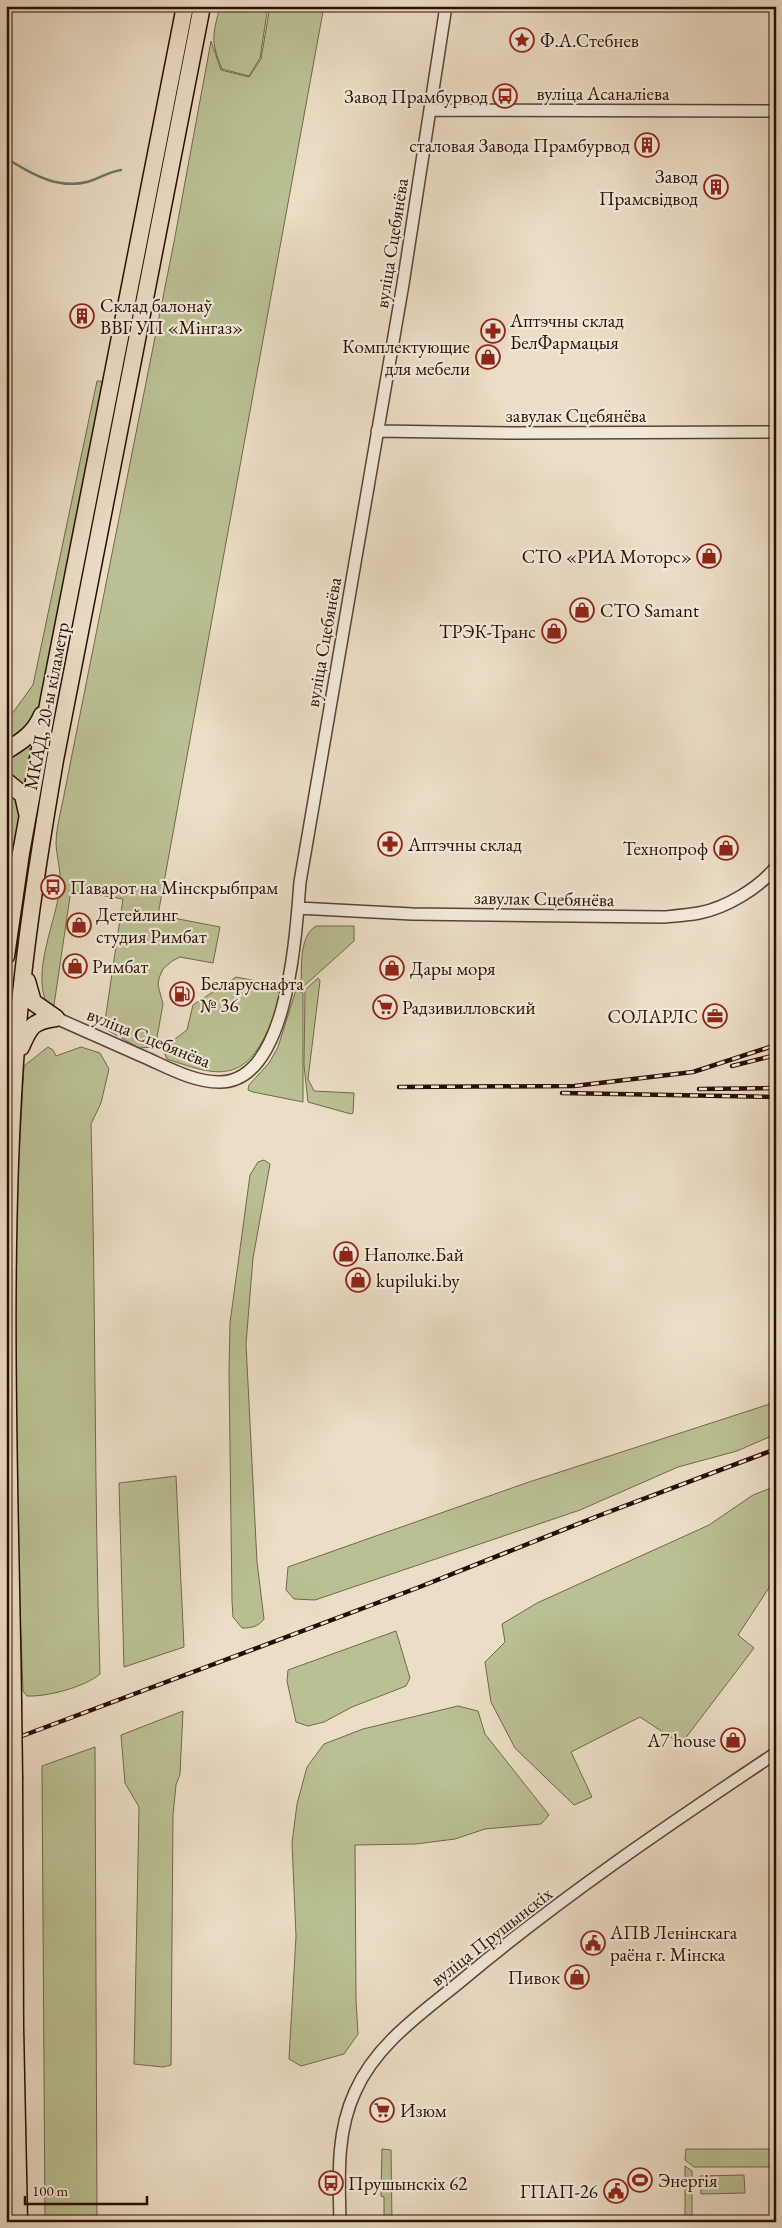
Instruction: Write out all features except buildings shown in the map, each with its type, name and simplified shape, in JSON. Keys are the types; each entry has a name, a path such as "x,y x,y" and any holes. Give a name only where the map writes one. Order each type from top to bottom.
{"highway":[{"name":"МКАД, 20-ы кіламетр","path":"6,956 49,699 185,6"},
{"name":"МКАД, 20-ы кіламетр","path":"19,2222 15,2027 14,1778 8,1330 8,1213 15,1059 34,884 55,760 202,6"},
{"path":"6,751 27,738 37,727 49,699"},
{"path":"6,781 23,796 28,821"},
{"path":"25,959 27,988 33,1002 56,1018"},
{"path":"15,1059 28,1030 32,1026 43,1020 56,1018"}],"street":[{"name":"вуліца Сцебянёва","path":"56,1018 182,1073 218,1082 245,1075 259,1061 277,1024 289,980 300,882 403,284 446,6"},
{"name":"вуліца Асаналіева","path":"430,110 776,111"},
{"name":"завулак Сцебянёва","path":"377,431 515,433 776,432"},
{"name":"завулак Сцебянёва","path":"298,908 412,914 664,917 701,913 719,907 750,890 776,867"},
{"name":"вуліца Прушынскіх","path":"340,2222 339,2159 344,2124 356,2090 371,2064 385,2047 412,2021 525,1929 680,1818 776,1753"}],"green space":[{"path":"220,6 268,6 260,58 249,76 222,69 214,44"},
{"path":"270,6 324,6 158,915 220,927 213,963 180,957 163,969 158,985 163,1004 156,1043 153,1047 139,1048 104,1028 123,899 71,890 54,1005 47,1004 43,991 42,976 46,945 60,886 56,844 57,831 174,242 211,41 221,70 249,77 261,59"},
{"path":"97,381 101,381 103,386 39,710 37,718 6,747 6,722 33,685"},
{"path":"28,745 30,751 23,790 6,774 6,755"},
{"path":"6,785 23,805 6,893"},
{"path":"316,926 354,926 354,941 304,986 301,984 302,952 307,937"},
{"path":"236,977 277,985 281,992 280,1002 267,1032 247,1061 237,1068 213,1071 199,1069 167,1059 164,1052 171,1042 187,1030 193,1005"},
{"path":"318,978 320,981 308,1079 314,1091 354,1093 353,1113 351,1114 308,1102 304,1065 305,990"},
{"path":"296,990 303,993 303,1102 248,1090 249,1085 269,1063 278,1047"},
{"path":"48,1047 53,1050 56,1056 81,1047 100,1053 109,1069 101,1103 91,1124 100,1674 76,1687 45,1695 27,1696 23,1691 15,1472 15,1227 24,1066"},
{"path":"264,1160 270,1164 253,1258 246,1344 257,1562 264,1619 259,1624 242,1628 233,1617 232,1601 230,1323 250,1175 258,1162"},
{"path":"776,1402 776,1434 737,1451 678,1467 580,1510 315,1600 294,1599 286,1590 288,1567 526,1483"},
{"path":"176,1476 184,1647 124,1667 119,1483"},
{"path":"776,1486 776,1577 738,1635 754,1648 681,1744 640,1717 571,1752 592,1797 574,1805 515,1748 491,1702 485,1662 505,1642 502,1624 537,1603 709,1525 753,1495"},
{"path":"396,1631 410,1678 406,1686 352,1707 324,1722 308,1726 296,1722 287,1681 288,1670"},
{"path":"458,1706 478,1711 485,1734 549,1815 541,1824 485,1829 455,1839 416,1844 355,1845 358,2034 344,2054 301,2066 289,2059 296,1936 292,1843 297,1804 307,1767 324,1744 363,1729"},
{"path":"183,1711 180,1774 176,1785 173,1815 171,2065 163,2067 134,2064 139,1807 125,1783 121,1735"},
{"path":"95,1747 97,2222 45,2222 42,1766"},
{"path":"382,2149 391,2150 392,2222 384,2222 384,2197 381,2196"},
{"path":"686,2149 776,2149 776,2167 694,2167 685,2160"},
{"path":"685,2166 692,2171 692,2222 685,2221"},
{"path":"744,2175 745,2193 701,2194 700,2176"}],"waterway":[{"path":"6,158 36,175 58,183 81,183 121,170"}],"railway":[{"path":"399,1087 574,1086 693,1072 776,1045"},
{"path":"732,1066 776,1055"},
{"path":"699,1089 776,1088"},
{"path":"562,1093 776,1097"},
{"path":"6,1742 417,1588 598,1516 776,1449"}],"place":[{"name":"Ф.А.Стебнев","path":"522,40"},
{"name":"Завод Прамбурвод","path":"505,96"},
{"name":"сталовая Завода Прамбурвод","path":"647,145"},
{"name":"Завод Прамсвідвод","path":"716,187"},
{"name":"Склад балонаў ВВГ УП «Мінгаз»","path":"82,316"},
{"name":"Аптэчны склад БелФармацыя","path":"493,331"},
{"name":"Комплектующие для мебели","path":"488,357"},
{"name":"СТО «РИА Моторс»","path":"709,556"},
{"name":"СТО Samant","path":"582,610"},
{"name":"ТРЭК-Транс","path":"554,631"},
{"name":"Аптэчны склад","path":"390,844"},
{"name":"Технопроф","path":"726,848"},
{"name":"Паварот на Мінскрыбпрам","path":"53,887"},
{"name":"Детейлинг студия Римбат","path":"79,925"},
{"name":"Римбат","path":"75,966"},
{"name":"Дары моря","path":"392,968"},
{"name":"Беларуснафта № 36","path":"182,994"},
{"name":"Радзивилловский","path":"385,1007"},
{"name":"СОЛАРЛС","path":"715,1016"},
{"name":"Наполке.Бай","path":"346,1254"},
{"name":"kupiluki.by","path":"358,1280"},
{"name":"A7 house","path":"733,1740"},
{"name":"АПВ Ленінскага раёна г. Мінска","path":"593,1943"},
{"name":"Пивок","path":"577,1977"},
{"name":"Изюм","path":"382,2110"},
{"name":"Энергія","path":"640,2180"},
{"name":"Прушынскіх 62","path":"331,2183"},
{"name":"ГПАП-26","path":"616,2191"}]}
